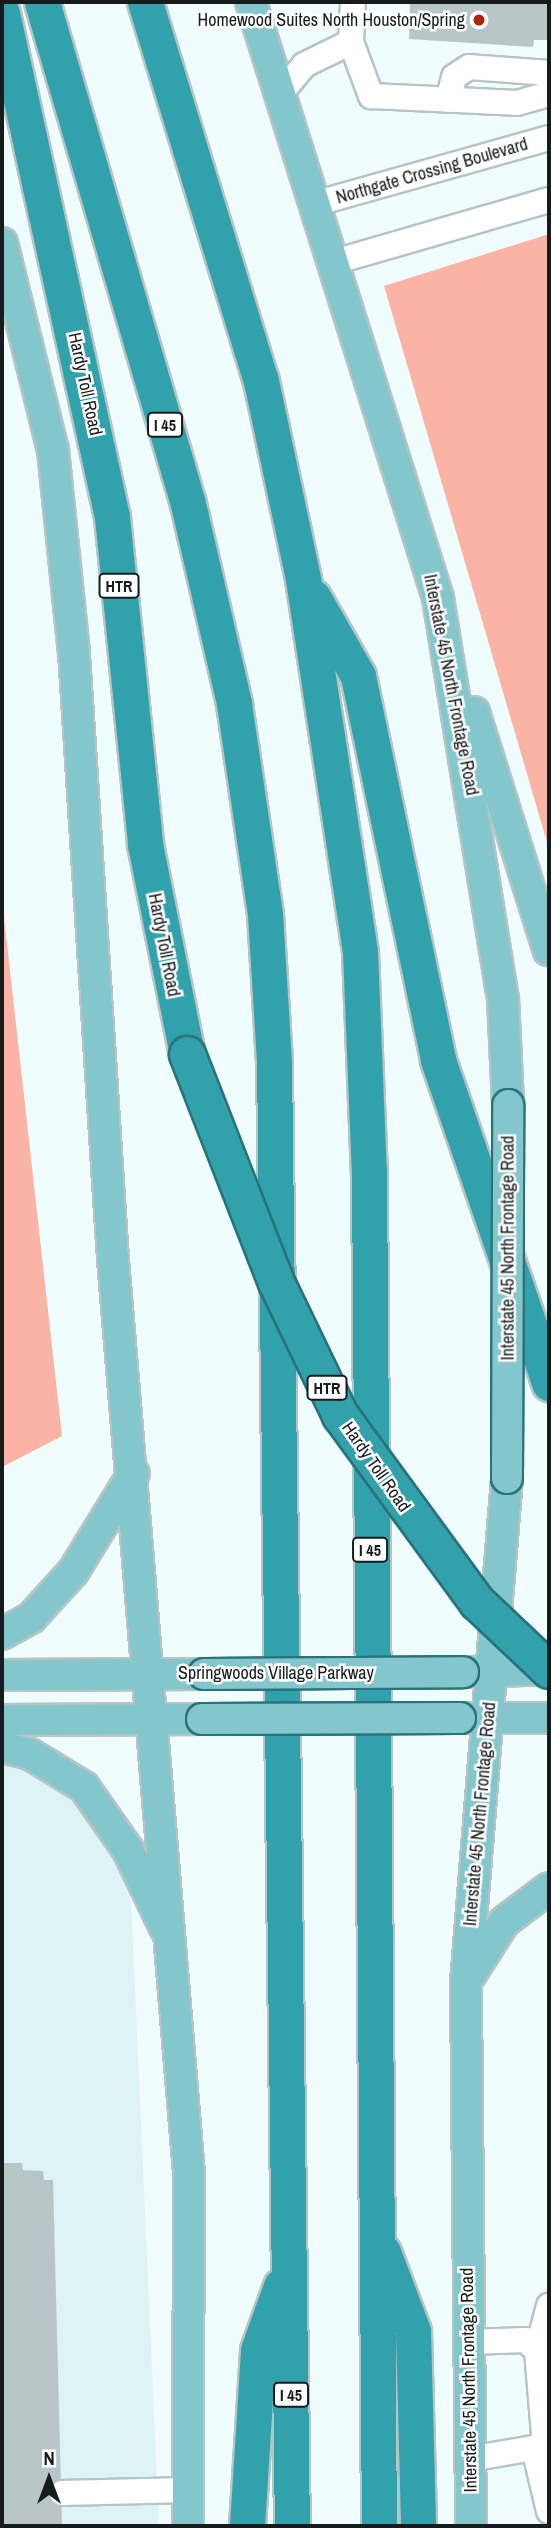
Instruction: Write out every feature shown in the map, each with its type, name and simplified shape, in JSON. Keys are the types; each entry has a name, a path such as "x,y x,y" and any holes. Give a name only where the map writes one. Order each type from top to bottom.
{"highway":[{"name":"I 45","path":"42,2 220,635 265,914 274,1061 292,2526"},
{"name":"I 45","path":"145,2 261,381 303,579 360,952 369,1185 379,2526"},
{"name":"Hardy Toll Road","path":"2,13 112,517 145,844 187,1054 276,1282 340,1415 477,1602 549,1670"},
{"path":"303,579 358,676 438,1060 549,1383"},
{"path":"375,2231 413,2331 418,2526"},
{"path":"247,2526 258,2350 289,2263"}],"main road":[{"name":"Interstate 45 North Frontage Road","path":"251,2 438,598 503,998 508,1105 507,1478 477,1672 473,1718 466,1982 471,2526"},
{"path":"2,243 53,450 74,653 111,1232 174,1947 189,2173 188,2526"},
{"path":"438,598 549,951"},
{"path":"2,1634 31,1618 73,1572 134,1473"},
{"name":"Springwoods Village Parkway","path":"2,1675 549,1670"},
{"path":"2,1720 549,1718"},
{"path":"2,1747 30,1754 84,1787 128,1850 174,1947"},
{"path":"466,1982 504,1922 549,1888"}],"street":[{"path":"353,2 351,42 371,96 517,103 549,94"},
{"path":"280,94 303,65 351,42"},
{"path":"448,100 454,77 469,67 549,73"},
{"name":"Northgate Crossing Boulevard","path":"314,204 549,138"},
{"path":"334,262 549,200"},
{"path":"470,2459 535,2452 545,2446 537,2351 549,2306"},
{"path":"469,2342 526,2340 537,2351"},
{"path":"535,2452 549,2511"},
{"path":"62,2493 188,2490"}],"shaded area":[{"path":"549,234 549,849 384,286"},
{"path":"2,899 62,1436 2,1467"},
{"path":"2,1762 84,1787 131,1899 159,2526 2,2526"}],"building":[{"name":"Homewood Suites North Houston/Spring","path":"410,2 549,2 549,40 534,40 533,47 409,39"},
{"path":"2,2163 22,2163 23,2170 43,2171 44,2180 53,2180 62,2526 2,2526"}],"place":[{"name":"Homewood Suites North Houston/Spring","path":"479,20"}]}
